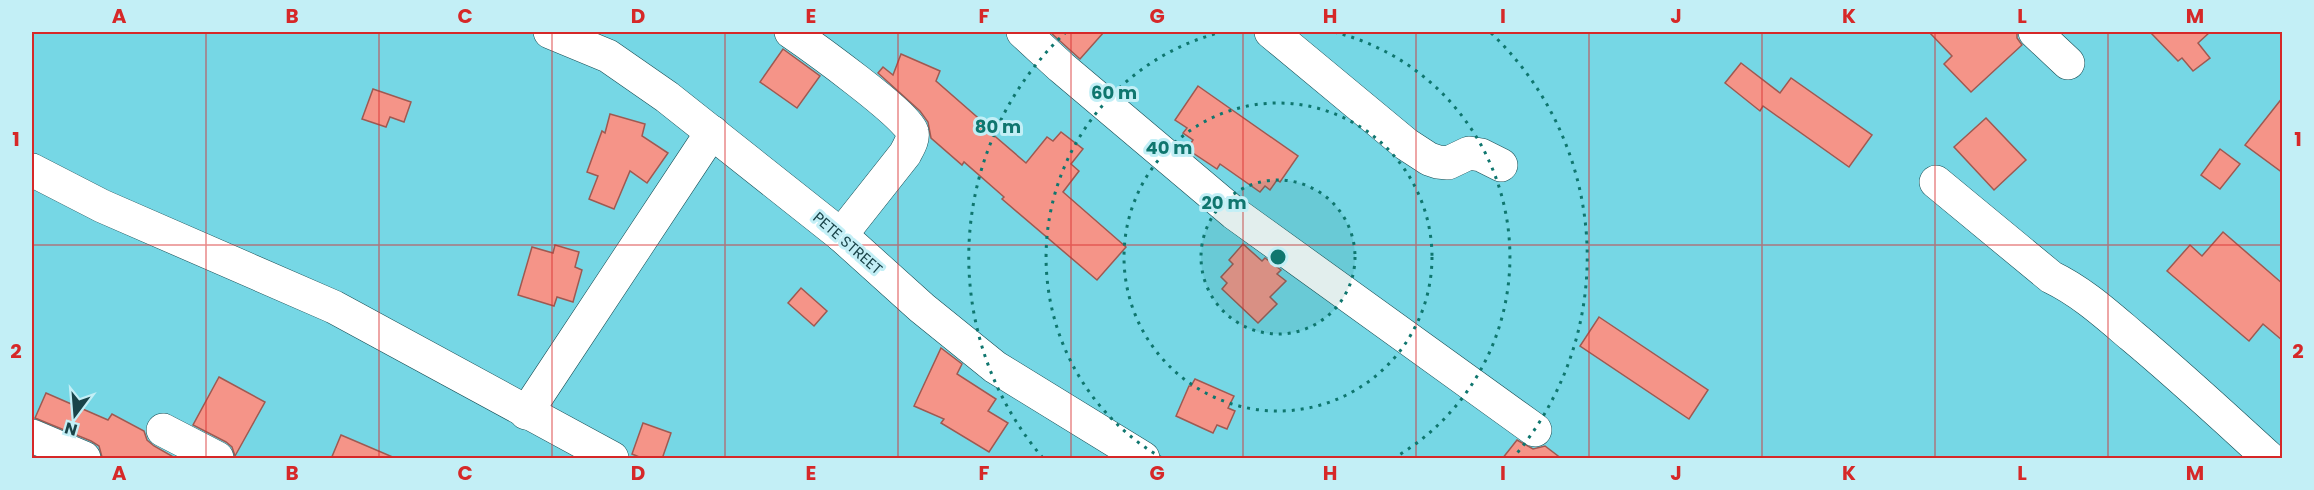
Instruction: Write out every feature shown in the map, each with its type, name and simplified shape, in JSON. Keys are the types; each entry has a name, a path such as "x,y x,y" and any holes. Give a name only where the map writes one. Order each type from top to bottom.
{"street":[{"name":"PETE STREET","path":"550,32 608,56 667,97 841,235 922,308 995,367 1143,459"},
{"path":"791,32 865,87 908,123 913,132 911,143 905,154 841,235"},
{"path":"1023,32 1060,67 1234,213 1535,430"},
{"path":"1271,32 1406,144 1429,159 1448,163 1469,153 1481,155 1501,165"},
{"path":"2035,32 2068,63"},
{"path":"526,413 711,132"},
{"path":"32,170 102,206 334,307 612,459"},
{"path":"1936,182 2051,277 2072,287 2169,366 2269,459"},
{"path":"164,430 217,459"},
{"path":"32,436 84,459"}],"building":[{"path":"1050,32 1104,32 1080,59"},
{"path":"1929,32 2017,32 2017,38 2022,45 1971,92 1944,64 1952,56"},
{"path":"2150,32 2210,32 2198,43 2210,58 2193,71 2182,58 2178,61"},
{"path":"783,49 820,76 797,108 760,82"},
{"path":"901,54 940,71 936,81 1026,163 1047,137 1053,141 1061,132 1083,149 1071,164 1079,171 1063,192 1126,247 1097,280 1002,199 1004,197 964,162 962,165 931,138 928,122 920,111 878,73 883,67 893,75"},
{"path":"1741,63 1780,93 1791,78 1872,135 1849,167 1763,106 1760,111 1725,83"},
{"path":"1198,86 1298,156 1280,182 1277,180 1270,190 1265,186 1260,192 1220,164 1217,169 1187,149 1193,140 1183,133 1187,128 1175,120"},
{"path":"373,89 411,102 404,122 390,117 386,127 362,119"},
{"path":"2283,97 2283,173 2245,145"},
{"path":"610,114 645,124 642,136 668,153 647,183 630,171 614,209 589,199 598,176 587,172 602,131 605,133"},
{"path":"1986,118 2026,160 1994,190 1954,147"},
{"path":"2220,149 2240,164 2220,189 2201,175"},
{"path":"2223,232 2283,284 2283,341 2263,324 2249,341 2167,271 2190,245 2202,256"},
{"path":"1243,244 1262,261 1265,258 1281,270 1277,274 1286,281 1270,297 1277,304 1258,323 1222,289 1227,283 1221,277 1233,264 1229,260"},
{"path":"555,245 579,252 575,267 582,270 573,302 557,297 554,306 518,295 532,247 553,253"},
{"path":"801,288 827,311 814,326 788,303"},
{"path":"1599,317 1708,390 1689,419 1580,346"},
{"path":"941,348 962,364 957,374 996,399 988,411 1008,423 989,452 941,423 944,419 914,406"},
{"path":"219,377 265,402 235,456 232,447 226,442 193,425"},
{"path":"1195,379 1234,396 1228,408 1235,411 1227,429 1217,425 1213,433 1176,416 1189,386"},
{"path":"46,393 108,420 112,414 144,431 147,440 154,446 177,459 105,459 102,457 99,446 91,441 35,418"},
{"path":"643,423 671,433 662,459 644,459 632,454"},
{"path":"341,435 395,458 395,459 331,459"},
{"path":"1517,440 1533,449 1545,446 1562,459 1502,459"}]}
